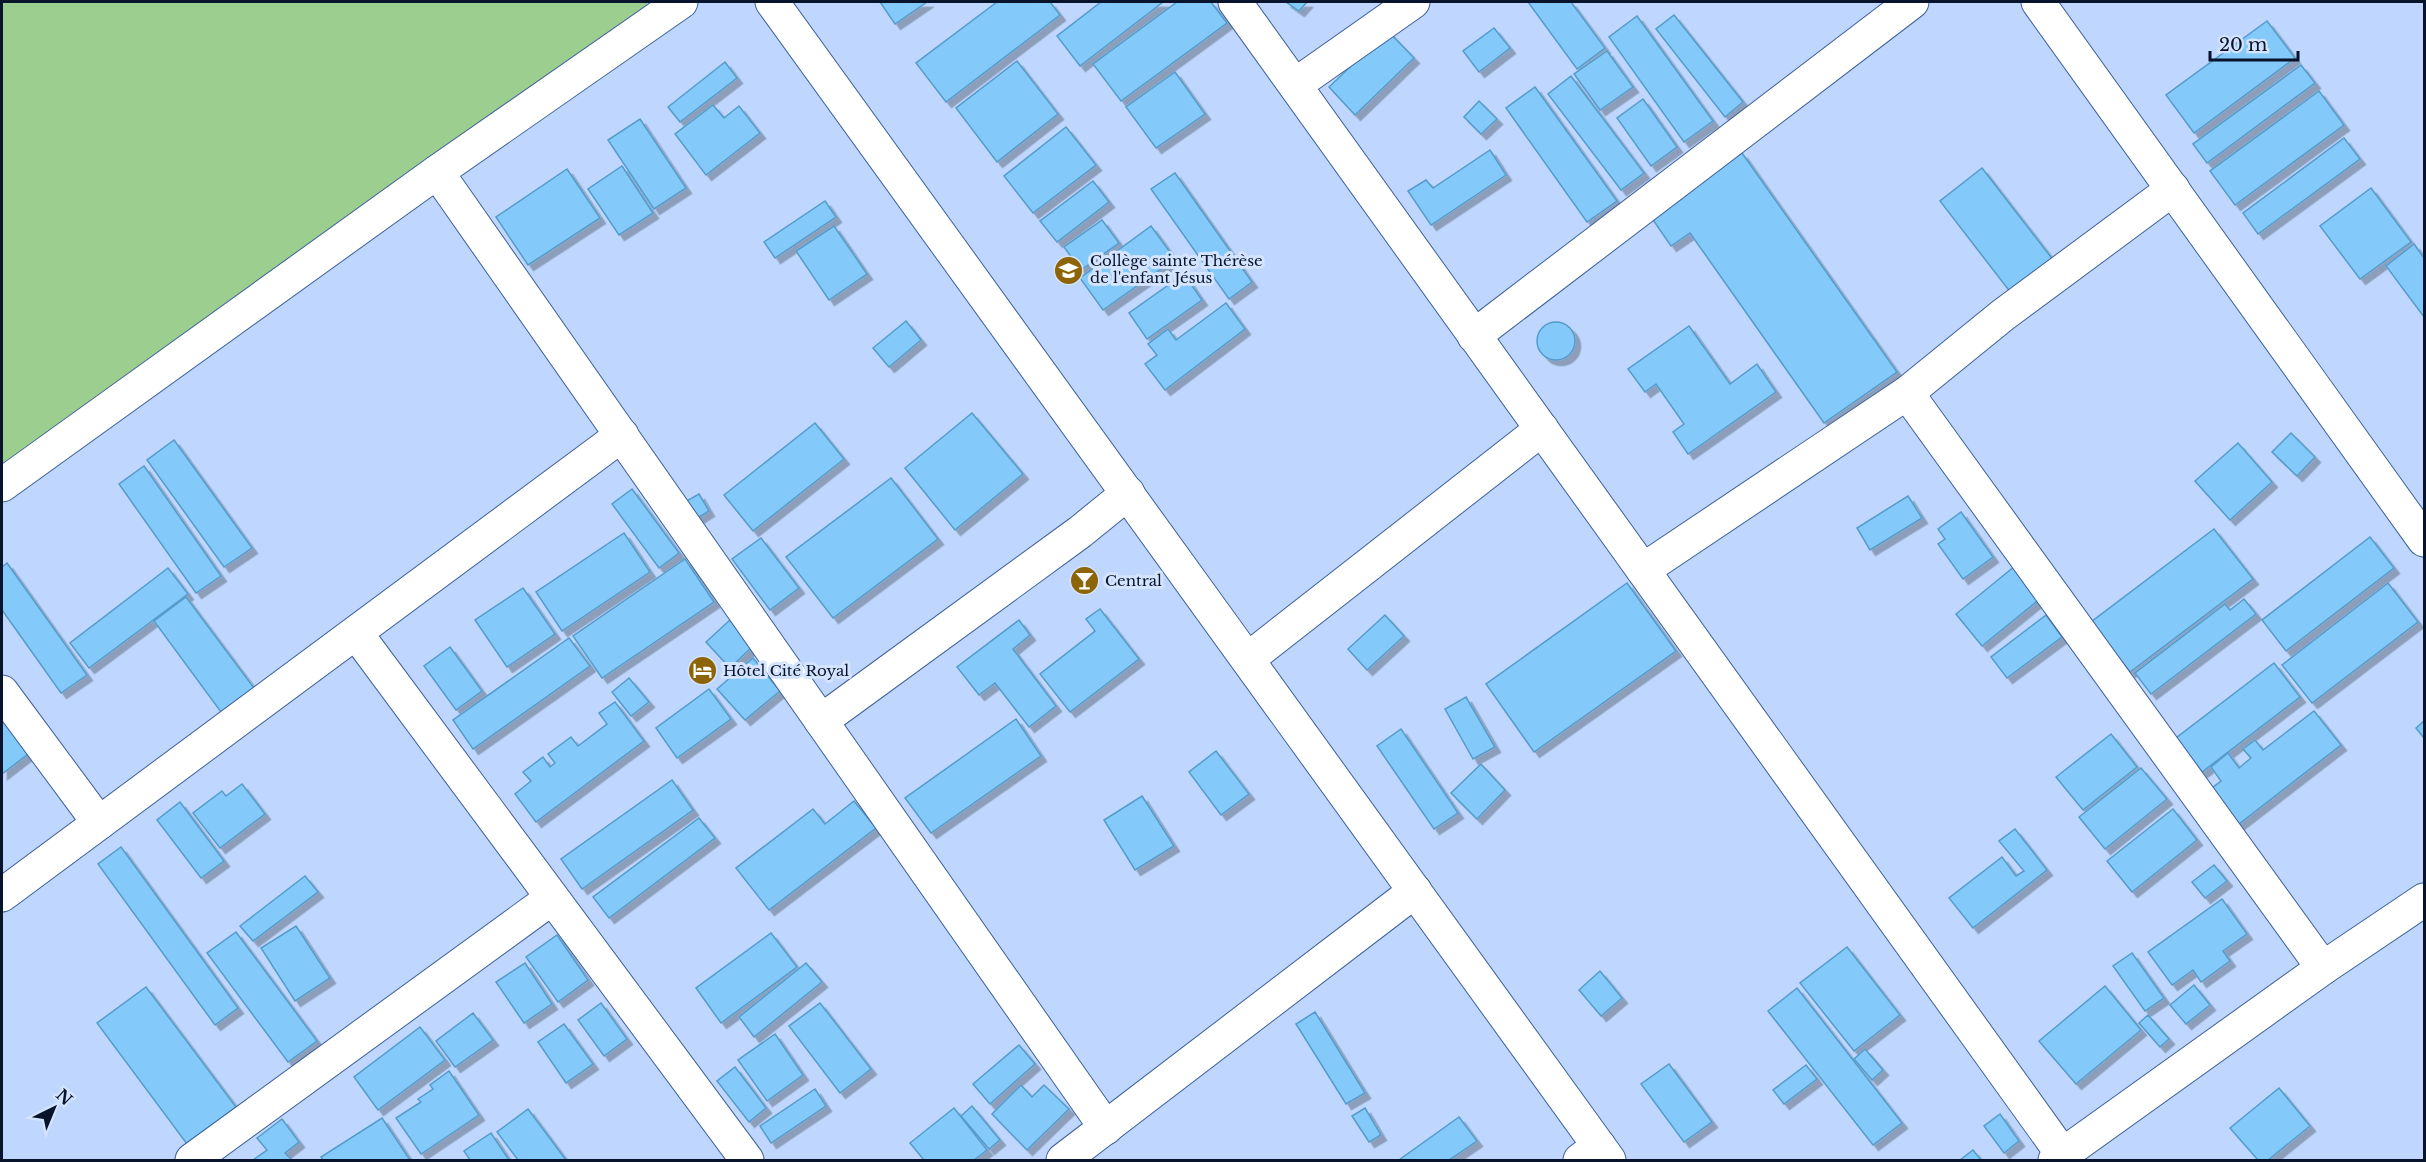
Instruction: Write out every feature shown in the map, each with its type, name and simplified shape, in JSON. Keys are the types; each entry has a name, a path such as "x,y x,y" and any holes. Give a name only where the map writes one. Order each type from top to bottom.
{"street":[{"path":"2,485 437,172 681,2"},
{"path":"772,2 1415,891 1596,1156"},
{"path":"1235,2 1643,570 2059,1158 2323,968 2424,900"},
{"path":"1295,85 1413,2"},
{"path":"1474,336 1912,2"},
{"path":"2038,2 2424,540"},
{"path":"437,172 1106,1128"},
{"path":"1643,570 1907,393 2003,315 2173,189"},
{"path":"1907,393 2323,968"},
{"path":"1248,659 1542,429"},
{"path":"2,895 622,435"},
{"path":"821,721 1080,532 1128,493"},
{"path":"356,633 745,1160"},
{"path":"2,692 99,823"},
{"path":"1063,1161 1415,891"},
{"path":"192,1161 552,898"}],"green space":[{"path":"2,2 646,2 650,7 2,471"}],"building":[{"path":"880,2 927,2 895,24"},
{"path":"997,2 1050,2 1060,15 946,102 916,63"},
{"path":"1101,2 1163,2 1080,66 1057,36"},
{"path":"1177,2 1211,2 1227,23 1121,101 1093,64"},
{"path":"1286,2 1307,2 1299,11"},
{"path":"1528,2 1571,2 1605,48 1577,69"},
{"path":"1674,15 1743,102 1725,117 1656,29"},
{"path":"1637,16 1713,121 1684,142 1609,37"},
{"path":"2267,21 2295,58 2194,133 2166,95"},
{"path":"1494,28 1510,48 1479,72 1463,51"},
{"path":"1388,31 1414,58 1355,115 1329,87"},
{"path":"1607,51 1633,87 1600,110 1574,74"},
{"path":"1017,61 1058,114 997,162 956,108"},
{"path":"725,62 737,78 680,122 668,107"},
{"path":"2301,65 2315,83 2207,163 2193,144"},
{"path":"1175,72 1205,114 1156,148 1126,107"},
{"path":"1571,76 1644,173 1621,190 1548,94"},
{"path":"1535,87 1617,201 1587,222 1506,108"},
{"path":"2319,91 2344,125 2235,205 2210,171"},
{"path":"1643,99 1677,147 1651,166 1617,118"},
{"path":"1479,101 1497,119 1481,134 1464,117"},
{"path":"713,105 724,118 739,106 760,133 706,175 675,134"},
{"path":"640,119 686,188 654,209 608,140"},
{"path":"1066,127 1096,165 1033,213 1004,176"},
{"path":"2344,138 2360,159 2258,234 2243,213"},
{"path":"1490,150 1506,175 1431,225 1408,191 1426,180 1433,188"},
{"path":"1742,153 1897,372 1824,423 1690,233 1671,246 1651,217"},
{"path":"622,166 653,213 619,235 588,189"},
{"path":"1982,168 2054,261 2011,293 1940,201"},
{"path":"567,169 600,218 528,265 496,217"},
{"path":"1175,173 1252,282 1229,299 1151,189"},
{"path":"1093,181 1109,202 1057,242 1040,221"},
{"path":"2371,188 2411,242 2360,279 2320,226"},
{"path":"825,201 836,217 775,258 764,242"},
{"path":"1102,220 1119,243 1081,270 1064,247"},
{"path":"834,226 867,274 829,300 796,251"},
{"path":"1151,226 1175,259 1103,310 1080,278"},
{"path":"2414,244 2424,258 2424,317 2386,266"},
{"path":"1184,274 1202,300 1147,339 1129,313"},
{"path":"1226,303 1245,329 1165,390 1145,364 1157,355 1148,344 1168,329 1176,340"},
{"path":"906,321 921,340 889,367 873,348"},
{"path":"1556,322 1570,327 1575,341 1570,355 1556,360 1542,355 1537,341 1542,327"},
{"path":"1689,326 1730,384 1757,364 1776,392 1688,454 1673,432 1684,424 1656,384 1645,392 1628,369"},
{"path":"972,413 1023,474 955,530 905,468"},
{"path":"815,423 844,459 753,531 724,495"},
{"path":"2291,433 2315,457 2297,476 2272,452"},
{"path":"174,440 252,548 224,567 147,460"},
{"path":"2238,443 2272,482 2230,520 2195,481"},
{"path":"144,466 221,576 196,593 119,484"},
{"path":"891,478 938,539 833,618 786,557"},
{"path":"632,489 679,553 659,568 612,504"},
{"path":"699,494 709,511 693,521 683,503"},
{"path":"1908,496 1922,518 1870,550 1857,528"},
{"path":"1961,512 1993,557 1963,579 1938,544 1945,539 1938,529"},
{"path":"2214,529 2253,579 2130,672 2091,622"},
{"path":"624,533 650,572 562,631 536,592"},
{"path":"2370,537 2394,568 2286,651 2262,620"},
{"path":"761,538 799,588 770,610 732,559"},
{"path":"685,559 714,602 602,678 573,636"},
{"path":"7,563 87,675 61,693 2,610 2,567"},
{"path":"2015,566 2041,598 1982,646 1956,614"},
{"path":"168,568 188,594 89,668 70,643"},
{"path":"1627,583 1676,651 1534,752 1486,684"},
{"path":"2388,583 2418,622 2312,703 2282,665"},
{"path":"523,588 555,634 507,667 475,620"},
{"path":"186,597 254,688 221,712 154,621"},
{"path":"2244,599 2256,614 2151,694 2135,673 2225,604 2230,610"},
{"path":"1100,609 1139,659 1070,712 1040,674 1095,631 1086,619"},
{"path":"1385,615 1404,636 1367,670 1348,649"},
{"path":"2046,615 2062,637 2007,678 1991,657"},
{"path":"730,620 754,645 730,668 706,642"},
{"path":"1019,620 1030,635 1013,649 1056,706 1029,727 995,683 979,695 957,667"},
{"path":"569,638 590,666 473,749 453,720"},
{"path":"450,647 482,691 456,710 424,666"},
{"path":"753,658 780,691 745,720 717,689"},
{"path":"2274,663 2300,697 2202,772 2176,738"},
{"path":"629,678 649,702 631,716 612,692"},
{"path":"709,689 731,719 677,758 656,728"},
{"path":"1466,697 1495,747 1473,759 1445,709"},
{"path":"615,702 644,741 536,822 515,794 531,781 523,772 543,757 550,767 555,763 548,754 571,737 578,746 607,724 599,713"},
{"path":"2,711 32,751 2,774"},
{"path":"2314,711 2341,745 2239,824 2212,788 2221,781 2211,767 2228,753 2239,768 2251,758 2243,749 2255,740 2263,750"},
{"path":"1016,719 1041,756 931,833 905,798"},
{"path":"2424,721 2424,738 2416,728"},
{"path":"1401,729 1458,813 1434,829 1377,746"},
{"path":"2111,734 2137,767 2083,810 2056,777"},
{"path":"1216,751 1249,794 1221,815 1189,772"},
{"path":"1481,764 1505,790 1477,819 1451,793"},
{"path":"2141,768 2167,799 2105,849 2079,817"},
{"path":"672,780 693,810 582,889 561,859"},
{"path":"242,784 265,814 220,848 193,813 222,791 226,796"},
{"path":"1142,796 1174,846 1135,870 1104,820"},
{"path":"854,801 876,828 769,910 736,868 813,809 825,824"},
{"path":"180,802 224,861 201,878 157,820"},
{"path":"2173,809 2197,840 2132,892 2107,861"},
{"path":"699,818 715,838 609,918 593,897"},
{"path":"2015,829 2047,870 1973,928 1949,898 2002,857 2016,876 2024,871 1999,841"},
{"path":"121,847 238,1008 215,1025 98,864"},
{"path":"2214,865 2227,881 2205,898 2192,882"},
{"path":"305,876 318,892 253,941 240,926"},
{"path":"2222,899 2247,934 2223,951 2230,961 2201,982 2193,970 2172,985 2148,952"},
{"path":"296,926 330,978 295,1001 261,948"},
{"path":"236,932 317,1041 288,1062 207,953"},
{"path":"771,933 797,967 721,1023 696,988"},
{"path":"557,935 588,980 558,1002 526,957"},
{"path":"1847,947 1900,1015 1854,1051 1800,983"},
{"path":"2132,953 2164,998 2145,1011 2113,966"},
{"path":"525,963 552,1004 524,1023 496,982"},
{"path":"806,963 822,982 754,1037 739,1017"},
{"path":"1600,971 1622,998 1601,1016 1579,990"},
{"path":"2194,985 2210,1005 2186,1024 2170,1005"},
{"path":"2105,986 2141,1030 2076,1084 2039,1041"},
{"path":"146,987 236,1107 187,1144 97,1023"},
{"path":"1797,988 1902,1123 1873,1145 1768,1011"},
{"path":"601,1003 627,1039 604,1056 578,1020"},
{"path":"820,1003 871,1069 840,1093 789,1026"},
{"path":"1315,1012 1365,1093 1346,1104 1296,1024"},
{"path":"473,1013 493,1040 455,1067 436,1041"},
{"path":"2148,1015 2169,1039 2160,1047 2139,1023"},
{"path":"564,1024 593,1064 566,1083 538,1042"},
{"path":"420,1027 445,1060 378,1110 354,1077"},
{"path":"775,1034 803,1075 767,1101 738,1060"},
{"path":"1019,1045 1035,1064 990,1104 973,1084"},
{"path":"1865,1049 1883,1070 1872,1080 1854,1059"},
{"path":"1669,1064 1712,1122 1684,1142 1641,1084"},
{"path":"1806,1065 1817,1079 1784,1104 1773,1090"},
{"path":"735,1067 766,1108 749,1122 717,1081"},
{"path":"449,1071 479,1115 421,1154 396,1118 421,1102 418,1099 433,1089 430,1085"},
{"path":"1021,1085 1032,1097 1044,1085 1069,1109 1027,1150 992,1114"},
{"path":"2279,1088 2310,1126 2268,1160 2258,1160 2230,1128"},
{"path":"815,1089 826,1106 771,1143 760,1126"},
{"path":"972,1106 1000,1140 989,1149 961,1116"},
{"path":"954,1108 987,1150 974,1160 924,1160 910,1143"},
{"path":"1365,1108 1381,1135 1369,1142 1352,1116"},
{"path":"528,1109 566,1160 518,1160 497,1132"},
{"path":"2000,1114 2019,1141 2004,1153 1984,1126"},
{"path":"1459,1117 1477,1141 1449,1160 1399,1160"},
{"path":"382,1118 410,1160 323,1160 321,1157"},
{"path":"282,1119 299,1142 285,1153 292,1160 253,1160 267,1150 257,1138"},
{"path":"491,1133 509,1160 470,1160 464,1151"},
{"path":"1973,1150 1981,1160 1960,1160"}],"place":[{"name":"Collège sainte Thérèse de l'enfant Jésus","path":"1069,270"},
{"name":"Central","path":"1084,581"},
{"name":"Hôtel Cité Royal","path":"702,671"}]}
